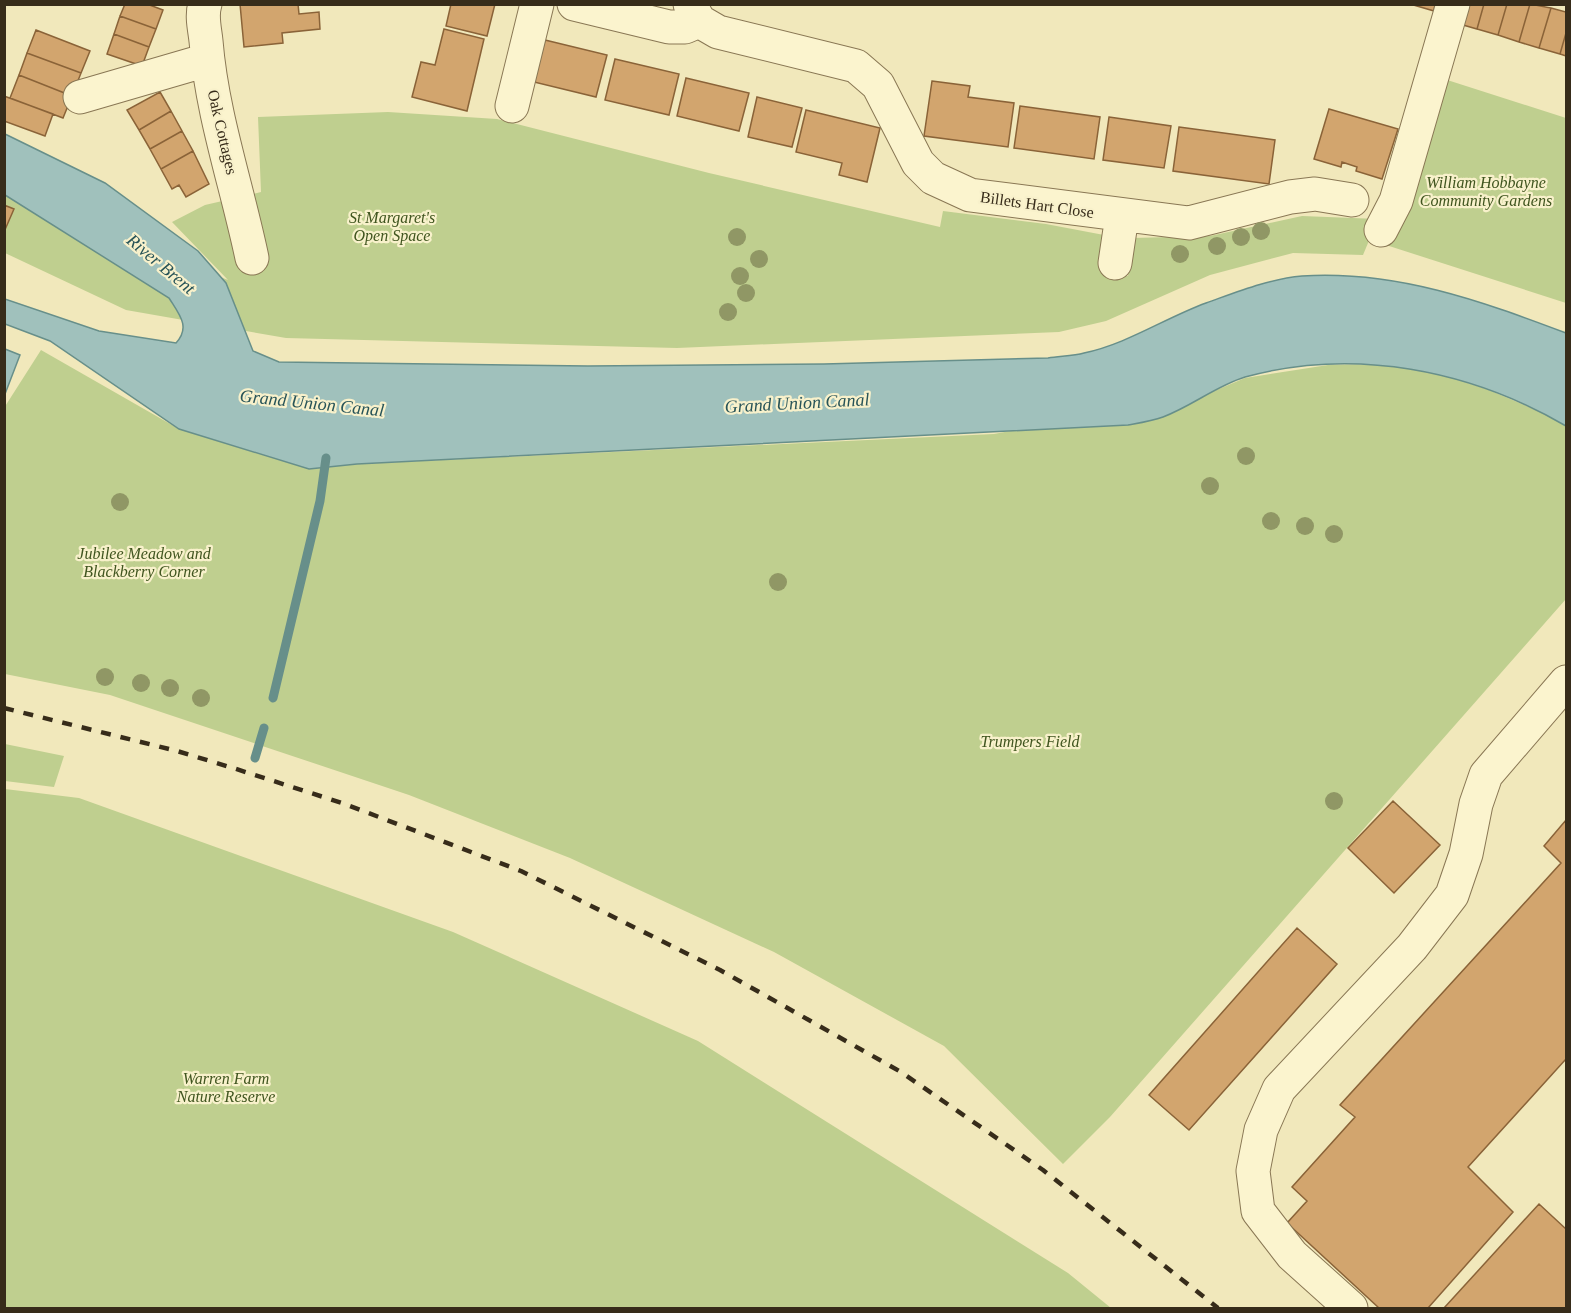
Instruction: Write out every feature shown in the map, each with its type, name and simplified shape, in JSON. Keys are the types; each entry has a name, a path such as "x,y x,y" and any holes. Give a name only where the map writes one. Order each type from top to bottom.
{"street":[{"name":"Oak Cottages","path":"205,4 207,60 226,157 238,190 252,258"},
{"path":"512,106 537,4"},
{"path":"574,4 669,27 684,27 695,13"},
{"path":"1381,230 1396,201 1454,4"},
{"name":"Billets Hart Close","path":"695,13 718,32 856,66 878,85 918,163 933,178 970,195 1189,223 1290,197 1315,194 1353,200"},
{"path":"80,97 207,60"},
{"path":"1114,263 1122,216"},
{"path":"1351,1308 1292,1255 1258,1211 1253,1171 1261,1130 1279,1089 1412,947 1452,895 1466,854 1476,804 1486,775 1566,682"}],"green space":[{"name":"William Hobbayne Community Gardens","path":"1441,78 1566,118 1566,303 1386,245"},
{"name":"St Margaret's Open Space","path":"388,112 497,119 709,173 940,227 943,211 1046,224 1104,235 1104,272 1128,276 1132,238 1210,236 1302,216 1378,219 1363,255 1293,253 1210,275 1106,321 1059,332 677,348 286,338 126,310 5,253 5,155 147,248 228,280 172,222 205,205 261,192 258,117"},
{"name":"Trumpers Field","path":"41,350 179,429 309,469 357,464 994,434 1207,394 1245,378 1328,365 1377,364 1435,372 1489,390 1545,414 1566,426 1566,599 1110,1117 1063,1164 944,1046 774,952 570,858 409,795 110,695 5,674 4,408"},
{"path":"5,744 64,756 54,787 5,781"},
{"name":"Warren Farm Nature Reserve","path":"5,789 79,798 453,932 698,1041 1068,1273 1111,1308 5,1308"}],"water":[{"path":"5,134 105,183 198,251 226,283 253,351 279,362 588,366 824,364 1048,358 1075,355 1115,344 1206,303 1265,283 1302,276 1337,275 1371,278 1437,290 1470,299 1566,333 1566,426 1491,390 1451,378 1411,369 1328,364 1286,368 1245,377 1163,417 1128,425 357,464 309,469 179,429 50,341 5,324 5,299 99,331 176,343 183,331 180,315 169,298 5,195"},
{"path":"5,349 20,355 5,394"}],"building":[{"path":"125,4 147,4 163,10 156,29 120,16"},
{"path":"240,4 298,4 299,14 319,12 320,29 282,33 283,43 244,47"},
{"path":"451,4 495,4 487,36 446,26"},
{"path":"1410,4 1435,4 1434,11"},
{"path":"1462,4 1484,4 1477,29 1456,23"},
{"path":"1484,4 1507,4 1498,35 1477,29"},
{"path":"1507,4 1530,4 1519,42 1498,35"},
{"path":"1530,4 1551,8 1539,48 1519,42"},
{"path":"1551,8 1566,12 1566,33 1560,54 1539,48"},
{"path":"120,16 156,29 149,47 114,34"},
{"path":"444,29 484,39 467,111 412,97 421,62 435,65"},
{"path":"36,30 90,51 81,73 27,53"},
{"path":"1566,33 1566,56 1560,54"},
{"path":"114,34 149,47 142,66 107,54"},
{"path":"545,40 607,55 596,97 534,82"},
{"path":"27,53 81,73 72,96 19,75"},
{"path":"615,59 679,74 669,115 605,100"},
{"path":"19,75 72,96 63,118 10,98"},
{"path":"686,78 749,93 739,131 677,116"},
{"path":"932,81 970,86 968,97 1014,103 1008,147 924,136"},
{"path":"160,92 171,111 139,130 127,110"},
{"path":"4,96 53,114 45,136 4,121"},
{"path":"757,97 802,108 792,147 748,137"},
{"path":"1020,106 1100,117 1094,159 1014,148"},
{"path":"1329,109 1398,129 1382,179 1356,171 1357,167 1342,162 1341,167 1314,159"},
{"path":"806,110 880,128 867,182 839,175 842,163 796,152"},
{"path":"171,111 182,131 150,149 139,130"},
{"path":"1109,117 1171,126 1164,168 1103,160"},
{"path":"1179,127 1275,140 1269,184 1173,171"},
{"path":"182,131 193,151 161,169 150,149"},
{"path":"193,151 209,184 186,197 179,185 172,189 161,169"},
{"path":"4,205 14,209 4,232"},
{"path":"1393,801 1440,845 1394,893 1348,848"},
{"path":"1566,820 1566,1059 1468,1167 1513,1212 1428,1308 1379,1308 1287,1223 1307,1201 1292,1187 1355,1117 1340,1105 1561,863 1544,846"},
{"path":"1297,928 1337,964 1189,1130 1149,1095"},
{"path":"1539,1204 1566,1229 1566,1308 1444,1308"}],"waterway":[{"path":"273,698 320,501 326,458"},
{"path":"255,758 264,728"}],"railway":[{"path":"4,708 177,751 233,768 342,803 521,871 720,970 901,1072 1043,1170 1218,1308"}],"water label":[{"name":"River Brent","path":"161,264"},
{"name":"Grand Union Canal","path":"312,403"},
{"name":"Grand Union Canal","path":"797,403"}],"park label":[{"name":"Jubilee Meadow and Blackberry Corner","path":"144,562"}]}
